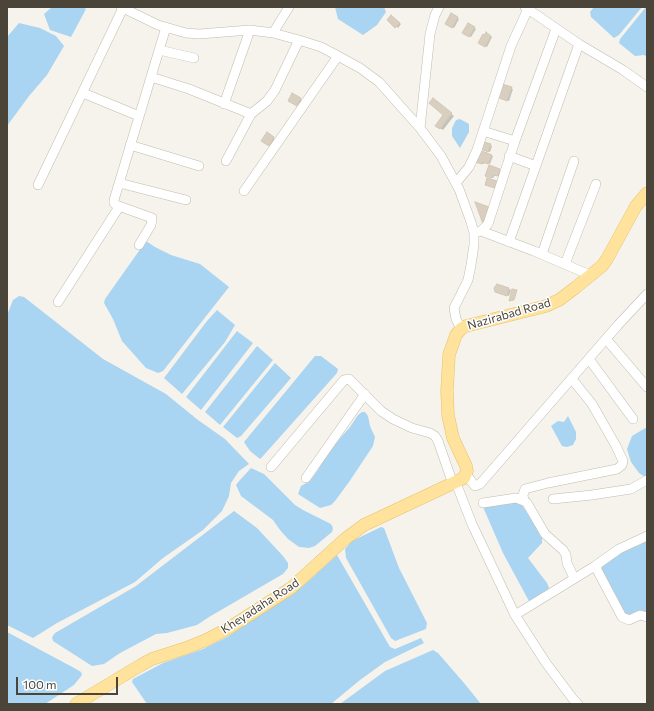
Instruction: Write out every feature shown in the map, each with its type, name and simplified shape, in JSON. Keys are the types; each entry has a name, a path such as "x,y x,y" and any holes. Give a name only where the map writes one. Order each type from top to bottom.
{"main road":[{"name":"Nazirabad Road","path":"460,480 466,466 453,438 448,415 447,391 449,355 456,335 457,320 477,323 546,306 558,300 602,266 633,211 647,193"},
{"name":"Kheyadaha Road","path":"79,703 152,659 206,640 229,628 291,588 345,539 364,525 460,480"}],"street":[{"path":"273,33 289,7"},
{"path":"420,128 430,34 439,7"},
{"path":"38,185 83,93 122,8 158,25 186,33 199,34 250,30 273,33 321,47 360,68 379,82 420,128 441,156 456,183 477,232 468,280 454,308 457,320"},
{"path":"456,183 468,167 477,150 511,46 526,8 647,87"},
{"path":"138,245 151,224 152,218 114,203 166,27"},
{"path":"477,232 488,224 515,141 556,28"},
{"path":"224,104 250,30"},
{"path":"226,161 251,114 267,101 271,95 299,40"},
{"path":"509,242 579,44"},
{"path":"159,50 194,58"},
{"path":"244,191 338,56"},
{"path":"151,77 189,89 251,114"},
{"path":"83,93 139,116"},
{"path":"483,131 515,141"},
{"path":"130,145 199,166"},
{"path":"510,156 536,166"},
{"path":"542,254 574,160"},
{"path":"119,183 186,200"},
{"path":"566,264 596,184"},
{"path":"58,302 119,206"},
{"path":"477,232 542,254 590,275"},
{"path":"460,480 475,486 480,484 647,294"},
{"path":"606,339 647,387"},
{"path":"590,359 633,420"},
{"path":"271,467 344,380 349,379 381,411 393,419 412,428 435,436 460,480 472,524 515,615 546,663 572,699 578,704"},
{"path":"524,501 523,495 525,489 617,469 622,465 623,461 599,415 572,379"},
{"path":"306,478 365,394"},
{"path":"553,499 631,489 647,480"},
{"path":"483,503 516,498 524,501 545,534 563,550 574,578"},
{"path":"515,615 595,566 618,549 647,536"},
{"path":"595,566 622,617 629,620 640,616 647,617"}],"water":[{"path":"52,7 83,7 86,9 71,37 50,30 44,14"},
{"path":"335,7 384,7 386,12 377,25 363,35 338,19"},
{"path":"594,7 642,7 619,35 614,38 591,17 590,12"},
{"path":"646,7 647,57 644,55 635,56 619,43 620,39"},
{"path":"19,23 40,28 56,36 64,46 47,75 29,96 7,126 7,37"},
{"path":"460,119 469,124 469,132 460,148 452,136 452,128 456,120"},
{"path":"146,241 171,255 200,264 229,287 163,371 158,373 146,368 122,341 113,319 104,303 105,299"},
{"path":"19,296 24,297 103,359 166,394 198,420 225,439 249,464 239,471 231,483 229,496 222,511 203,530 163,558 135,582 57,623 33,638 7,625 7,315 13,300"},
{"path":"217,310 235,325 225,342 182,394 164,378"},
{"path":"237,331 253,343 201,410 186,397"},
{"path":"257,346 273,360 220,425 205,412"},
{"path":"315,356 321,356 338,369 337,373 260,459 250,451 244,442"},
{"path":"275,363 291,378 241,436 237,438 223,427"},
{"path":"362,412 365,412 368,416 370,426 375,437 373,446 335,501 331,505 320,508 298,494 301,486 310,481 327,453"},
{"path":"568,416 576,432 576,439 573,445 567,447 562,446 551,426 558,421 564,422"},
{"path":"647,427 647,477 645,477 639,473 631,462 627,449 632,436"},
{"path":"251,468 264,474 295,505 331,524 333,528 332,532 315,546 309,548 299,547 288,539 273,520 241,496 236,485"},
{"path":"516,502 522,505 542,536 542,543 528,558 547,583 549,588 546,595 530,603 503,553 483,507"},
{"path":"234,511 257,528 283,556 288,563 288,568 283,574 197,625 167,633 156,634 120,653 104,664 92,666 53,641 52,637 55,633 136,586"},
{"path":"381,527 384,528 399,568 427,623 426,629 395,641 391,638 346,558 345,549 352,541"},
{"path":"647,540 647,612 627,617 601,571 602,567 620,551 640,545"},
{"path":"337,555 390,647 395,649 421,638 424,643 385,662 331,704 147,704 132,682 133,679 163,663 203,649 227,637 304,585"},
{"path":"7,632 76,669 81,672 82,675 74,685 45,704 7,704"},
{"path":"433,650 438,653 481,704 340,704 385,671"}],"building":[{"path":"451,13 458,17 452,28 445,24"},
{"path":"391,15 400,23 395,28 387,20"},
{"path":"468,23 475,27 469,37 462,33"},
{"path":"486,32 491,36 485,47 478,43 483,34 485,35"},
{"path":"502,84 512,87 507,101 497,97"},
{"path":"292,93 301,98 297,106 288,101"},
{"path":"433,98 452,113 440,129 435,126 443,115 429,103"},
{"path":"267,132 274,137 269,146 261,141"},
{"path":"481,141 491,144 488,152 479,148"},
{"path":"479,150 492,155 488,164 483,162 482,164 475,162"},
{"path":"489,165 500,169 498,176 493,175 492,178 485,176"},
{"path":"487,178 497,181 495,188 485,185"},
{"path":"475,202 489,207 483,224"},
{"path":"497,284 509,288 507,296 495,292 494,288"},
{"path":"512,289 517,290 514,300 509,301"}]}
